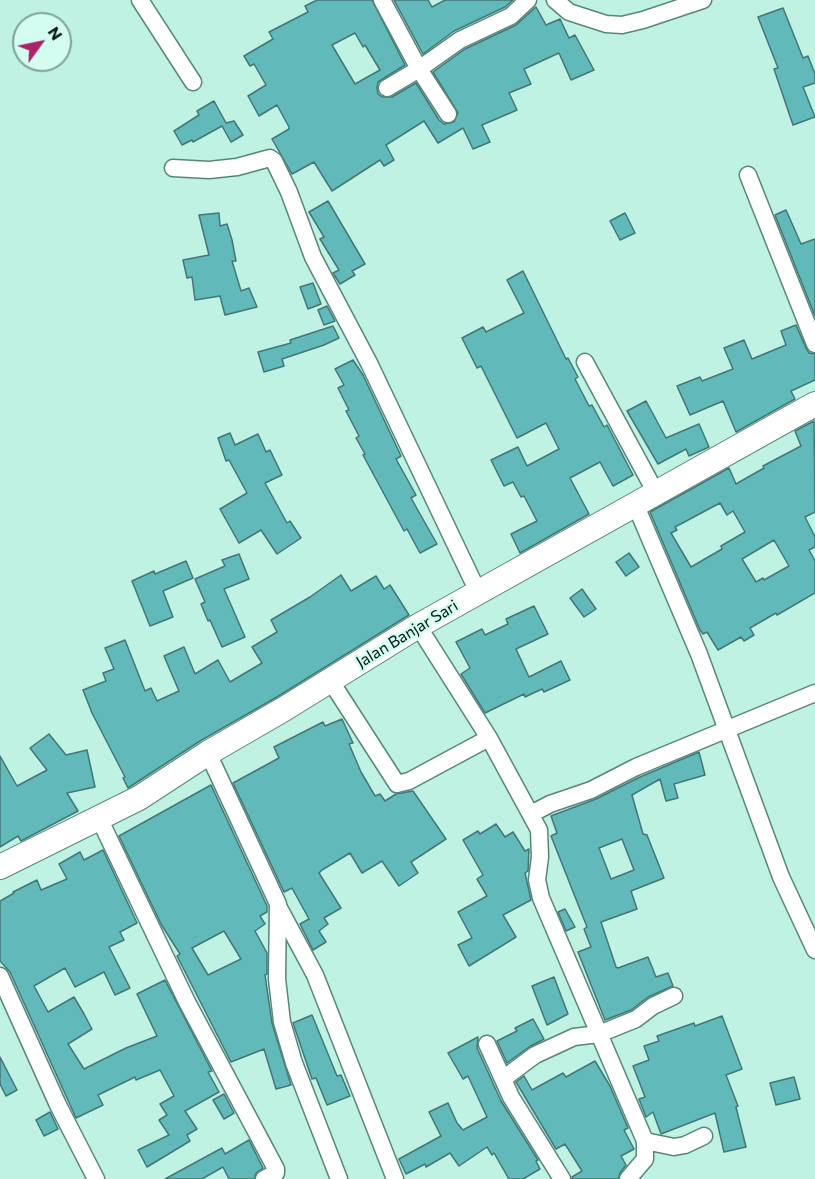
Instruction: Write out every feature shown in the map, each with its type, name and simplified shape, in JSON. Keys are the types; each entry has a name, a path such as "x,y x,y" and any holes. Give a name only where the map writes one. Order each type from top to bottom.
{"street":[{"path":"140,0 193,82"},
{"path":"382,0 419,69 448,114"},
{"path":"387,88 460,40 511,16 528,0"},
{"path":"555,0 569,12 606,24 622,25 700,1"},
{"path":"173,168 209,170 266,159 274,161 289,192 313,257 369,363 478,592"},
{"path":"748,175 815,344"},
{"path":"585,362 646,499 699,654 781,877 815,950"},
{"name":"Jalan Banjar Sari","path":"0,867 138,798 418,626 814,407"},
{"path":"418,626 489,738 539,830 537,880 541,898 645,1141 645,1159 628,1179"},
{"path":"330,680 397,784 409,781 489,738"},
{"path":"531,814 550,804 591,790 636,767 815,693"},
{"path":"208,753 278,904 315,975 395,1179"},
{"path":"99,818 186,1002 276,1168 276,1173 264,1179"},
{"path":"278,904 277,979 282,1022 294,1063 339,1179"},
{"path":"0,976 58,1105 96,1179"},
{"path":"503,1079 535,1055 574,1037 599,1034 636,1018 653,1006 674,996"},
{"path":"487,1044 511,1097 562,1179"},
{"path":"645,1141 674,1147 685,1145 704,1136"}],"building":[{"path":"317,0 372,0 405,65 378,82 378,94 382,97 392,97 416,83 439,120 444,124 454,122 458,113 433,72 465,49 516,25 536,7 546,25 560,19 569,38 575,35 594,70 571,80 559,53 524,69 531,84 509,93 517,110 482,125 490,142 473,149 463,128 438,143 424,121 386,145 394,160 384,166 380,160 332,191 314,162 292,174 272,139 289,129 277,105 259,116 248,96 266,85 254,64 250,66 244,56 273,39 269,32 308,12 305,6","holes":["355,33 363,47 365,45 380,70 355,84 332,45"]},
{"path":"394,0 428,0 432,7 445,0 513,0 505,7 454,31 423,54"},
{"path":"783,8 803,58 808,56 815,74 815,83 803,87 815,117 793,125 774,69 778,68 758,17"},
{"path":"214,101 226,123 234,121 243,135 231,142 222,126 193,142 192,140 182,145 174,131 199,115 197,111"},
{"path":"328,201 365,264 352,271 355,275 340,284 333,273 339,270 320,239 324,237 309,212"},
{"path":"786,210 801,244 815,239 815,316 775,215"},
{"path":"219,213 220,226 227,224 232,240 236,261 232,261 241,291 249,288 257,307 225,315 220,296 195,300 192,277 187,278 183,260 209,255 199,215"},
{"path":"625,213 635,233 620,240 610,221"},
{"path":"523,271 566,359 568,358 578,377 575,379 589,406 592,405 604,427 607,425 633,475 613,486 600,462 570,478 589,514 520,553 511,534 537,521 524,496 521,497 513,482 504,486 491,460 518,447 527,466 559,449 546,423 517,438 481,366 477,368 462,338 483,327 486,332 524,313 507,280"},
{"path":"313,283 321,304 308,309 300,287"},
{"path":"327,306 335,321 324,325 318,310"},
{"path":"796,325 809,353 815,354 815,380 791,391 795,399 736,432 723,401 690,415 677,386 700,377 702,381 733,369 724,348 744,340 752,359 786,345 781,331"},
{"path":"333,326 339,338 282,359 284,366 264,372 258,352 291,343 290,340"},
{"path":"353,360 363,375 401,456 396,459 416,495 411,498 437,544 420,553 407,529 404,531 363,455 365,454 356,438 359,436 346,411 349,410 338,388 344,385 335,369"},
{"path":"646,401 666,438 699,424 709,447 689,456 686,449 658,464 627,411"},
{"path":"814,421 815,512 805,517 815,537 815,547 809,550 815,561 815,593 750,628 754,635 744,641 741,637 718,650 707,632 703,634 700,630 650,512 729,468 736,484 764,468 763,466 801,446 795,431","holes":["720,503 727,515 733,511 745,532 691,567 671,533 677,530 675,527","774,540 789,566 756,582 742,559"]},
{"path":"230,433 235,445 258,434 266,452 270,450 282,475 265,483 287,523 290,521 301,538 277,554 261,530 239,543 220,509 247,493 229,460 226,461 218,438"},
{"path":"629,553 639,567 626,576 616,562"},
{"path":"239,554 249,579 224,589 245,637 222,647 201,604 205,602 195,579 225,566 222,560"},
{"path":"186,561 193,578 163,591 173,617 150,626 132,581"},
{"path":"341,575 351,591 376,576 384,589 390,585 409,615 277,697 200,741 128,788 123,778 125,777 92,713 83,690 106,681 103,673 114,669 105,648 125,640 145,691 151,688 157,701 179,691 164,656 184,647 195,674 218,660 230,682 262,663 252,647 277,632 271,620"},
{"path":"582,589 596,609 584,617 570,598"},
{"path":"534,606 548,634 516,649 529,677 561,661 570,680 544,692 542,689 525,697 524,694 485,713 461,674 470,668 456,642 482,629 485,635 508,624 506,619"},
{"path":"342,719 353,743 349,744 361,772 375,796 380,794 385,801 396,794 413,791 446,839 411,862 418,873 399,886 382,861 362,873 350,853 322,870 319,873 341,908 324,918 328,924 319,931 326,942 313,950 300,924 309,919 292,888 284,892 233,783 279,758 274,747 323,722 325,726"},
{"path":"49,734 66,755 87,750 95,787 67,793 78,811 21,841 18,836 0,847 0,756 17,786 47,770 30,748"},
{"path":"699,752 705,775 674,784 678,798 666,801 660,779 632,795 643,834 647,835 664,878 631,891 637,909 601,922 616,967 648,957 656,977 668,973 673,986 648,997 631,1010 605,1020 578,952 591,947 584,929 587,927 551,836 557,833 551,816 596,799","holes":["622,839 634,870 611,879 599,848"]},
{"path":"211,785 267,906 267,912 260,916 265,924 255,931 267,953 267,974 265,975 272,1023 291,1085 276,1089 264,1049 231,1062 177,956 180,954 161,924 119,836","holes":["224,931 241,959 208,975 192,948"]},
{"path":"496,824 505,837 513,832 525,851 529,849 528,871 525,873 531,900 503,915 516,937 469,966 458,945 472,938 458,912 487,896 477,879 483,875 463,840 478,831 480,834"},
{"path":"103,850 137,923 120,932 124,940 109,947 130,988 115,995 104,972 75,987 65,968 34,986 48,1012 74,997 92,1029 68,1044 84,1069 126,1048 157,1036 137,994 165,980 212,1071 208,1072 219,1092 185,1111 197,1129 187,1135 190,1141 147,1167 138,1150 169,1135 159,1120 167,1115 160,1104 174,1096 160,1070 136,1080 135,1077 98,1095 103,1105 76,1118 10,972 0,961 0,901 37,880 41,890 67,879 59,864 80,852 84,860"},
{"path":"565,909 575,927 566,931 558,912"},
{"path":"554,977 568,1014 547,1025 532,986"},
{"path":"312,1015 337,1076 341,1075 350,1096 327,1105 316,1078 312,1079 293,1023"},
{"path":"722,1016 742,1069 726,1075 738,1106 736,1107 746,1147 724,1152 715,1113 661,1134 653,1112 646,1117 639,1099 645,1097 633,1066 649,1060 644,1046 659,1041 657,1036"},
{"path":"533,1019 544,1039 507,1063 497,1041 517,1031 515,1028"},
{"path":"478,1037 477,1048 501,1101 538,1160 536,1161 540,1169 523,1179 509,1179 494,1153 492,1155 487,1147 459,1166 450,1153 426,1167 425,1164 406,1174 399,1159 441,1136 429,1112 448,1103 457,1123 463,1130 487,1117 468,1076 463,1079 448,1053"},
{"path":"0,1057 17,1090 6,1096 0,1084"},
{"path":"595,1061 610,1086 628,1128 624,1130 634,1149 621,1156 626,1165 618,1179 572,1179 582,1171 565,1144 556,1149 516,1082 524,1076 532,1090 563,1073 566,1077"},
{"path":"794,1077 800,1099 776,1105 770,1083"},
{"path":"224,1094 234,1113 224,1119 213,1100"},
{"path":"50,1112 58,1129 44,1136 36,1120"},
{"path":"249,1140 263,1168 256,1173 254,1179 229,1179 223,1167 202,1179 165,1179 222,1148 225,1154"}]}
